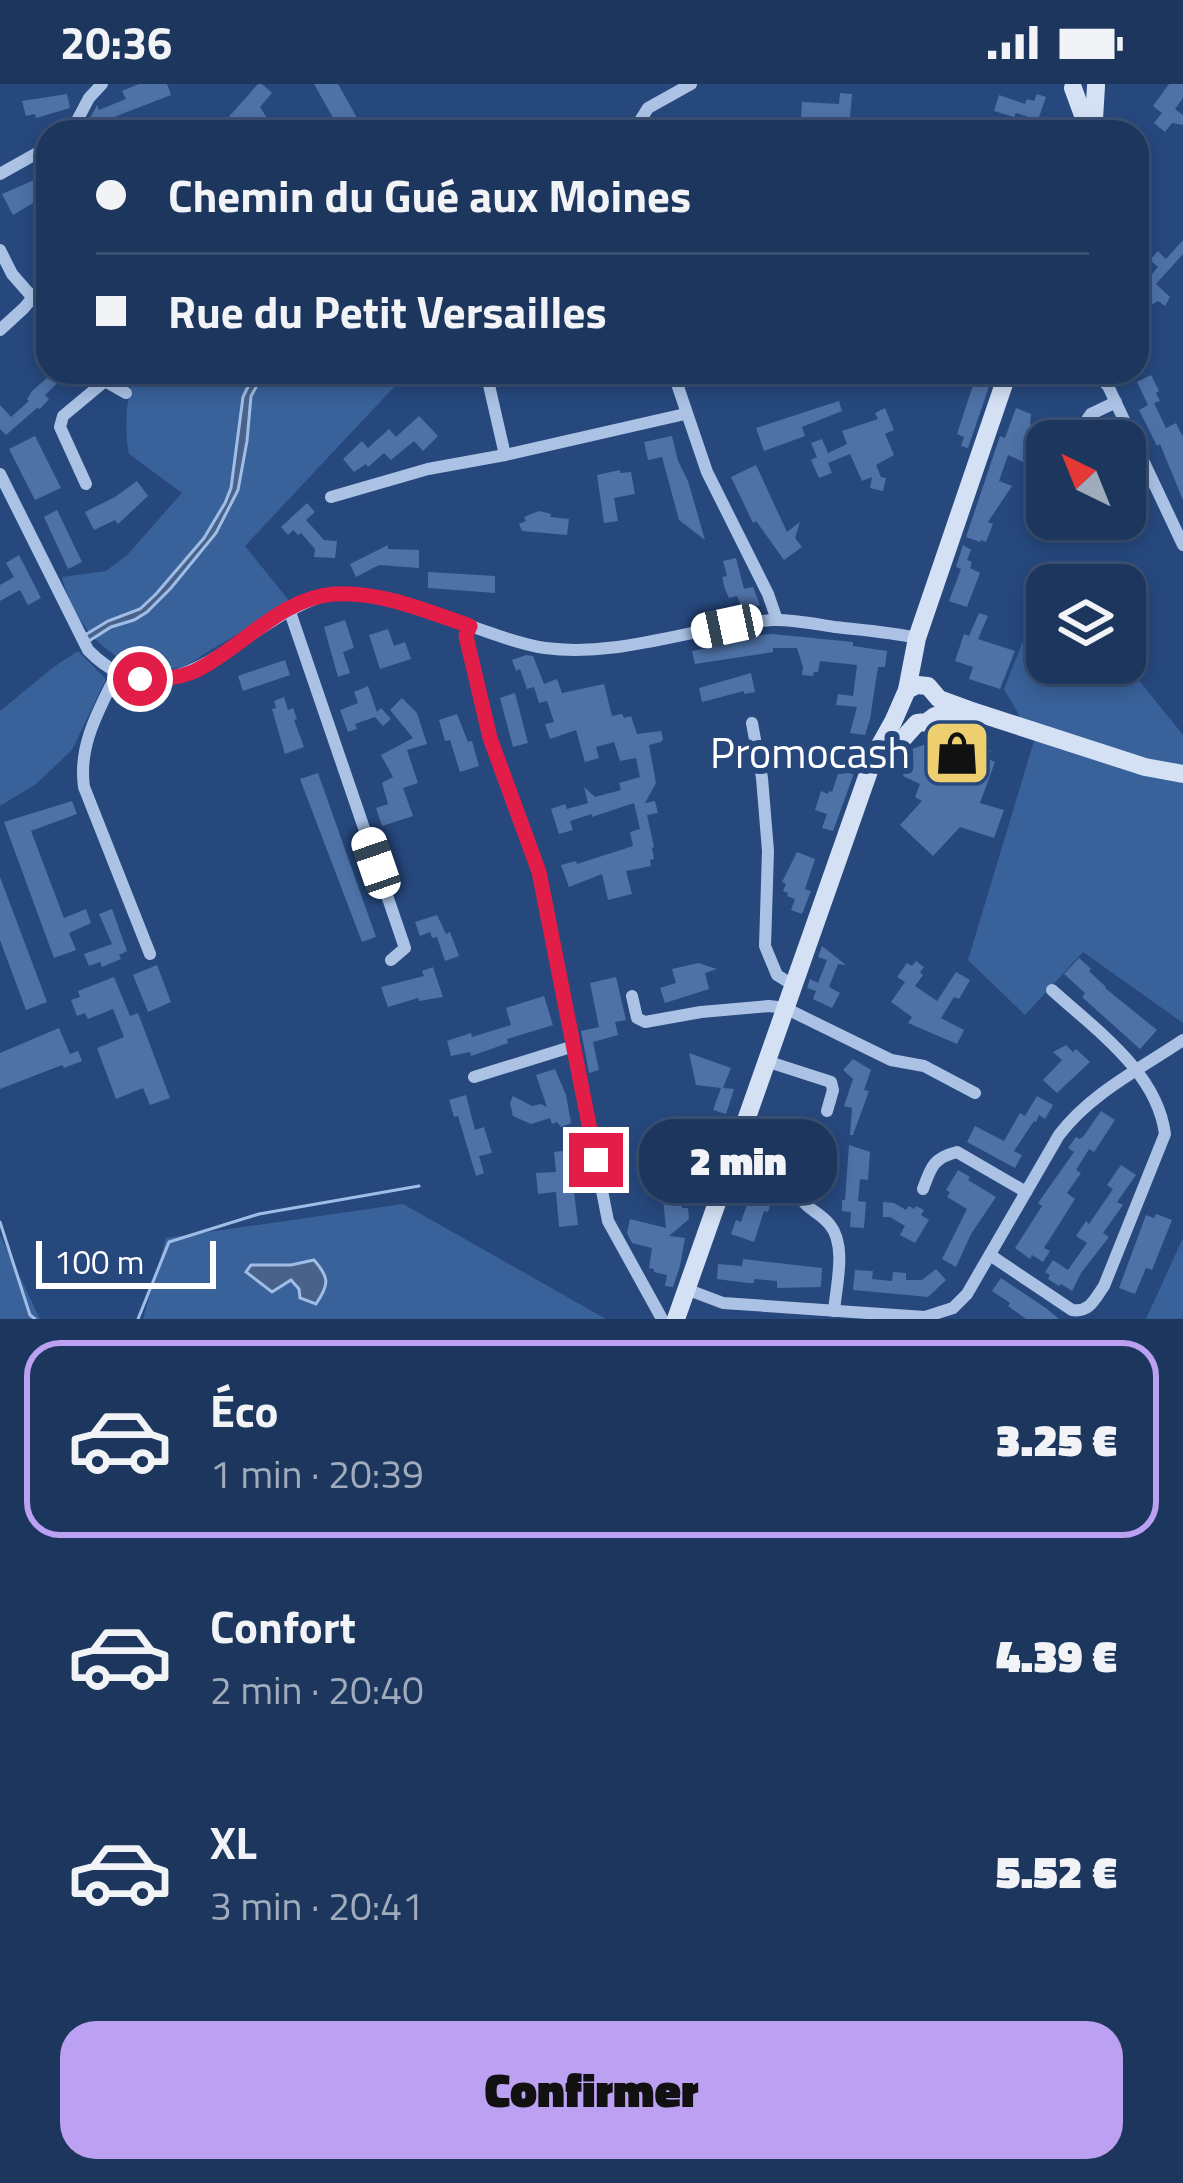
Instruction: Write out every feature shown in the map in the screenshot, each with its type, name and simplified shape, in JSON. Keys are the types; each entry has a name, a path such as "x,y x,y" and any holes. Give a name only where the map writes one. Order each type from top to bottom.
{"main road":[{"path":"1071,86 1089,90 1097,85"},
{"path":"1094,120 1097,85"},
{"path":"1071,86 1084,120"},
{"path":"676,1319 875,754 904,698 917,642 1004,384"},
{"path":"917,642 930,706"},
{"path":"930,706 916,685 904,698 906,717 930,706 985,715 1145,767 1183,774"},
{"path":"866,784 930,706"}],"street":[{"path":"77,120 102,84"},
{"path":"640,120 663,97 691,84"},
{"path":"0,174 36,154"},
{"path":"0,250 12,274 36,301"},
{"path":"0,330 36,292"},
{"path":"86,484 60,427 63,416 94,384"},
{"path":"113,384 126,393"},
{"path":"489,384 505,455"},
{"path":"677,384 707,472 777,620"},
{"path":"1106,384 1183,545"},
{"path":"1087,420 1116,401"},
{"path":"332,497 428,469 686,414"},
{"path":"0,474 88,650 117,673 140,679 167,679 195,671 289,609 328,594 366,594 539,647 582,652 777,620 917,642"},
{"path":"289,609 405,948 391,960"},
{"path":"470,626 466,636 490,738 539,872 608,1221 662,1319"},
{"path":"117,673 91,728 81,763 84,787 150,954"},
{"path":"752,723 768,851 765,946 777,975 793,985"},
{"path":"990,1255 1082,1312 1105,1286 1165,1134 1162,1112 1124,1055 1052,991"},
{"path":"632,996 637,1018 645,1022 701,1012 785,1008 891,1060 924,1066 975,1093"},
{"path":"686,1289 723,1303 945,1316 973,1285 1075,1114 1183,1040"},
{"path":"474,1077 574,1046"},
{"path":"766,1061 831,1082 826,1111"},
{"path":"922,1189 941,1156 957,1152 1025,1192"},
{"path":"796,1190 802,1203 836,1234 834,1311"}],"shaded area":[{"path":"132,384 394,387 245,546 291,603 176,668 136,665 102,645 77,614 62,577 106,571 127,555 182,493 129,454"},
{"path":"249,384 258,384 251,396 238,490 216,533 147,612 89,641 85,635 140,609 204,538 231,488 243,397"},
{"path":"1026,634 1026,684 1142,684 1183,735 1183,1023 1083,952 1025,1015 968,960 1034,741 1004,689"},
{"path":"78,651 106,679 72,750 36,784 0,806 0,711"},
{"path":"403,1204 606,1319 143,1319 166,1238"},
{"path":"0,1235 40,1319 0,1319"},
{"path":"1183,1238 1183,1319 1146,1319"},
{"path":"314,1260 326,1282 316,1304 300,1298 291,1280 272,1292 246,1272 251,1265"}],"building":[{"path":"139,84 167,84 171,95 110,120 89,120 97,105 99,110 126,99 122,91"},
{"path":"258,84 272,93 260,107 268,120 226,120"},
{"path":"314,84 338,84 358,120 334,120"},
{"path":"1169,84 1183,84 1183,98 1175,109 1183,115 1183,125 1172,123 1165,132 1154,123 1162,113 1153,106"},
{"path":"840,93 852,94 850,118 801,120 802,102 839,104"},
{"path":"67,94 70,108 36,118 35,114 26,116 22,101"},
{"path":"1037,94 1046,97 1038,120 994,111 999,95 1025,104"},
{"path":"36,179 36,201 13,215 2,194"},
{"path":"1183,240 1183,254 1156,284 1170,297 1165,306 1158,301 1149,308 1149,278 1158,267 1150,260 1158,251 1166,259"},
{"path":"1151,375 1159,391 1160,401 1154,403 1166,428 1176,423 1183,437 1183,500 1160,444 1157,446 1139,410 1148,405 1138,384 1149,384"},
{"path":"40,384 56,384 40,409 6,435 0,429 0,405 11,417 29,401"},
{"path":"973,384 990,384 968,448 961,446 964,437 957,434"},
{"path":"839,401 842,411 802,427 805,436 764,451 756,428"},
{"path":"885,408 894,430 885,434 894,455 876,465 886,478 883,491 870,488 872,477 862,481 850,454 828,463 832,473 819,478 811,460 817,457 811,443 822,439 828,453 847,444 842,431 878,419 875,413"},
{"path":"1016,408 1031,414 1026,420 1026,463 1008,455 999,481 1012,486 988,522 993,524 986,542 980,542 966,537 1000,436 1005,438"},
{"path":"419,416 438,436 423,451 414,441 391,460 384,453 354,472 343,459 362,441 368,448 389,429 396,437"},
{"path":"35,436 61,488 35,500 9,449"},
{"path":"672,436 705,540 679,520 662,457 648,460 644,442"},
{"path":"756,465 787,532 800,522 795,538 802,547 784,560 753,523 731,477"},
{"path":"631,472 635,494 614,498 618,521 604,523 597,475"},
{"path":"137,481 148,496 118,524 115,520 94,530 85,512"},
{"path":"307,503 315,512 306,520 324,540 337,541 335,558 314,557 315,549 301,533 293,530 288,535 281,527"},
{"path":"57,510 82,562 68,569 44,517"},
{"path":"539,511 569,519 567,535 522,531 519,524 526,521 524,517"},
{"path":"388,545 388,549 419,550 419,568 379,565 356,577 350,564"},
{"path":"963,545 971,550 970,568 980,573 967,607 949,601 961,569 956,567"},
{"path":"19,555 41,598 28,605 20,590 0,601 0,585 14,577 6,563"},
{"path":"736,558 744,589 753,587 760,605 743,610 737,596 729,598 723,561"},
{"path":"428,572 495,576 495,593 428,588"},
{"path":"979,613 988,616 978,639 1015,651 1000,689 969,679 973,667 955,661 964,634 969,636"},
{"path":"345,620 354,648 343,652 350,673 338,677 324,627"},
{"path":"388,629 394,646 405,642 411,659 380,669 369,635"},
{"path":"772,634 853,642 853,646 887,651 885,667 878,667 865,735 850,733 857,707 836,705 838,694 853,696 857,665 820,661 813,676 802,675 797,648 773,648 773,652 695,664 692,651"},
{"path":"533,656 544,684 557,679 562,693 604,684 612,716 631,716 637,734 661,731 661,742 649,745 656,783 645,803 655,801 658,813 647,815 654,859 651,866 626,871 632,894 608,900 602,874 569,887 561,865 633,846 630,832 640,829 634,803 570,821 573,830 559,834 551,809 588,803 584,787 595,797 621,790 619,783 640,777 636,758 620,761 614,742 596,747 599,758 585,762 576,730 550,739 545,724 554,722 547,701 539,703 534,687 527,689 512,660"},
{"path":"285,660 290,675 243,691 238,676"},
{"path":"751,673 755,692 702,702 699,688"},
{"path":"368,686 377,712 381,708 391,719 383,726 375,717 348,732 340,710 358,703 354,692"},
{"path":"515,693 528,743 513,747 500,698"},
{"path":"284,697 288,710 293,708 304,747 285,754 272,709 276,708 274,701"},
{"path":"402,698 417,713 427,744 407,750 418,783 403,788 413,816 382,826 376,808 388,804 382,783 393,777 381,755 413,738 390,710"},
{"path":"457,714 479,766 460,772 439,720"},
{"path":"935,741 961,750 964,741 991,750 988,759 995,762 980,803 1004,810 994,838 960,827 933,856 900,825 922,801 915,797 920,784 903,776 912,749"},
{"path":"848,747 860,757 833,831 822,828 827,814 815,810 821,791 832,792 838,774 807,763 810,756 841,765"},
{"path":"318,773 376,937 362,942 300,779"},
{"path":"72,801 77,814 31,831 64,918 86,909 91,923 69,933 76,950 54,958 4,822"},
{"path":"797,852 815,859 802,914 791,910 795,899 783,891 786,884 782,882"},
{"path":"0,877 47,1002 26,1010 0,940"},
{"path":"112,909 127,951 102,967 100,962 89,966 84,954 112,944 99,914"},
{"path":"437,915 459,956 445,961 437,937 432,938 430,932 420,936 415,922"},
{"path":"822,946 846,965 838,964 829,987 840,993 832,1008 813,999 816,991 807,988 810,979 818,983 827,960 818,957"},
{"path":"1079,958 1105,988 1157,1030 1140,1049 1082,997 1085,993 1064,974"},
{"path":"916,961 924,967 915,986 937,1001 956,972 970,980 941,1018 964,1030 957,1044 908,1023 912,1017 891,1002 905,982 897,977 907,963 912,966"},
{"path":"698,963 717,969 705,973 709,989 665,1003 660,988 676,983 672,969"},
{"path":"157,965 171,1002 148,1012 133,975"},
{"path":"433,967 443,997 388,1007 381,987 424,976 422,971"},
{"path":"114,977 130,1016 138,1013 170,1098 150,1105 143,1088 116,1099 97,1048 124,1037 113,1009 88,1019 85,1013 77,1016 71,1000 80,997 78,991"},
{"path":"616,977 626,1020 615,1022 618,1035 593,1042 599,1070 589,1073 581,1031 599,1027 590,983"},
{"path":"544,996 553,1025 471,1056 470,1052 451,1056 447,1041 511,1025 506,1008"},
{"path":"59,1028 70,1054 78,1051 82,1061 0,1089 0,1053"},
{"path":"1066,1045 1090,1062 1057,1093 1043,1080 1062,1060 1053,1052"},
{"path":"689,1053 731,1068 723,1088 734,1089 726,1114 713,1110 721,1088 696,1085"},
{"path":"853,1059 871,1070 864,1090 869,1091 850,1135 852,1108 844,1106 853,1079 843,1070"},
{"path":"555,1069 571,1123 561,1127 550,1118 531,1124 513,1116 513,1096 532,1106 547,1107 536,1075"},
{"path":"466,1095 475,1130 484,1127 492,1153 479,1156 484,1173 476,1176 449,1100"},
{"path":"1037,1096 1053,1105 1045,1119 1039,1115 1014,1151 1022,1155 1015,1168 967,1142 975,1126 1004,1141 1020,1113 1025,1116"},
{"path":"1101,1111 1115,1120 1076,1170 1081,1173 1067,1193 1075,1199 1044,1248 1050,1251 1043,1262 1032,1255 1030,1259 1015,1248 1042,1206 1038,1203 1074,1152 1068,1148 1076,1137 1083,1137"},
{"path":"849,1145 870,1152 868,1180 860,1179 858,1201 866,1202 864,1228 850,1227 851,1212 842,1211"},
{"path":"569,1150 578,1225 559,1227 556,1192 538,1194 536,1173 556,1172 554,1152"},
{"path":"759,1156 773,1161 766,1197 772,1199 754,1242 731,1234 736,1220 741,1222"},
{"path":"1121,1165 1136,1175 1103,1233 1109,1237 1072,1291 1059,1286 1045,1272 1053,1260 1068,1270 1087,1243 1076,1236 1113,1189 1107,1185"},
{"path":"958,1170 996,1197 956,1267 942,1259 967,1209 947,1197"},
{"path":"680,1187 682,1208 688,1208 689,1219 669,1236 685,1238 673,1287 665,1286 667,1275 649,1268 652,1248 632,1243 627,1233 630,1219 666,1228 662,1189"},
{"path":"883,1202 924,1210 921,1215 929,1220 915,1243 900,1235 905,1226 883,1217"},
{"path":"1156,1214 1172,1220 1152,1270 1146,1268 1135,1294 1119,1288 1146,1215 1154,1218"},
{"path":"743,1259 822,1268 821,1287 777,1288 777,1281 717,1279 718,1264 742,1266"},
{"path":"936,1269 946,1280 928,1297 853,1290 855,1270 873,1271 872,1279 892,1281 893,1272 906,1273 906,1280 922,1280"},
{"path":"1001,1278 1059,1319 1026,1319 992,1291"}],"waterway":[{"path":"138,1319 169,1242 259,1214 419,1186"},
{"path":"0,1222 35,1319"}],"place":[{"name":"Promocash","path":"957,753"}],"route":[{"path":"140,679 167,679 195,671 289,609 328,594 366,594 470,626 466,636 490,738 539,872 596,1160"}]}
